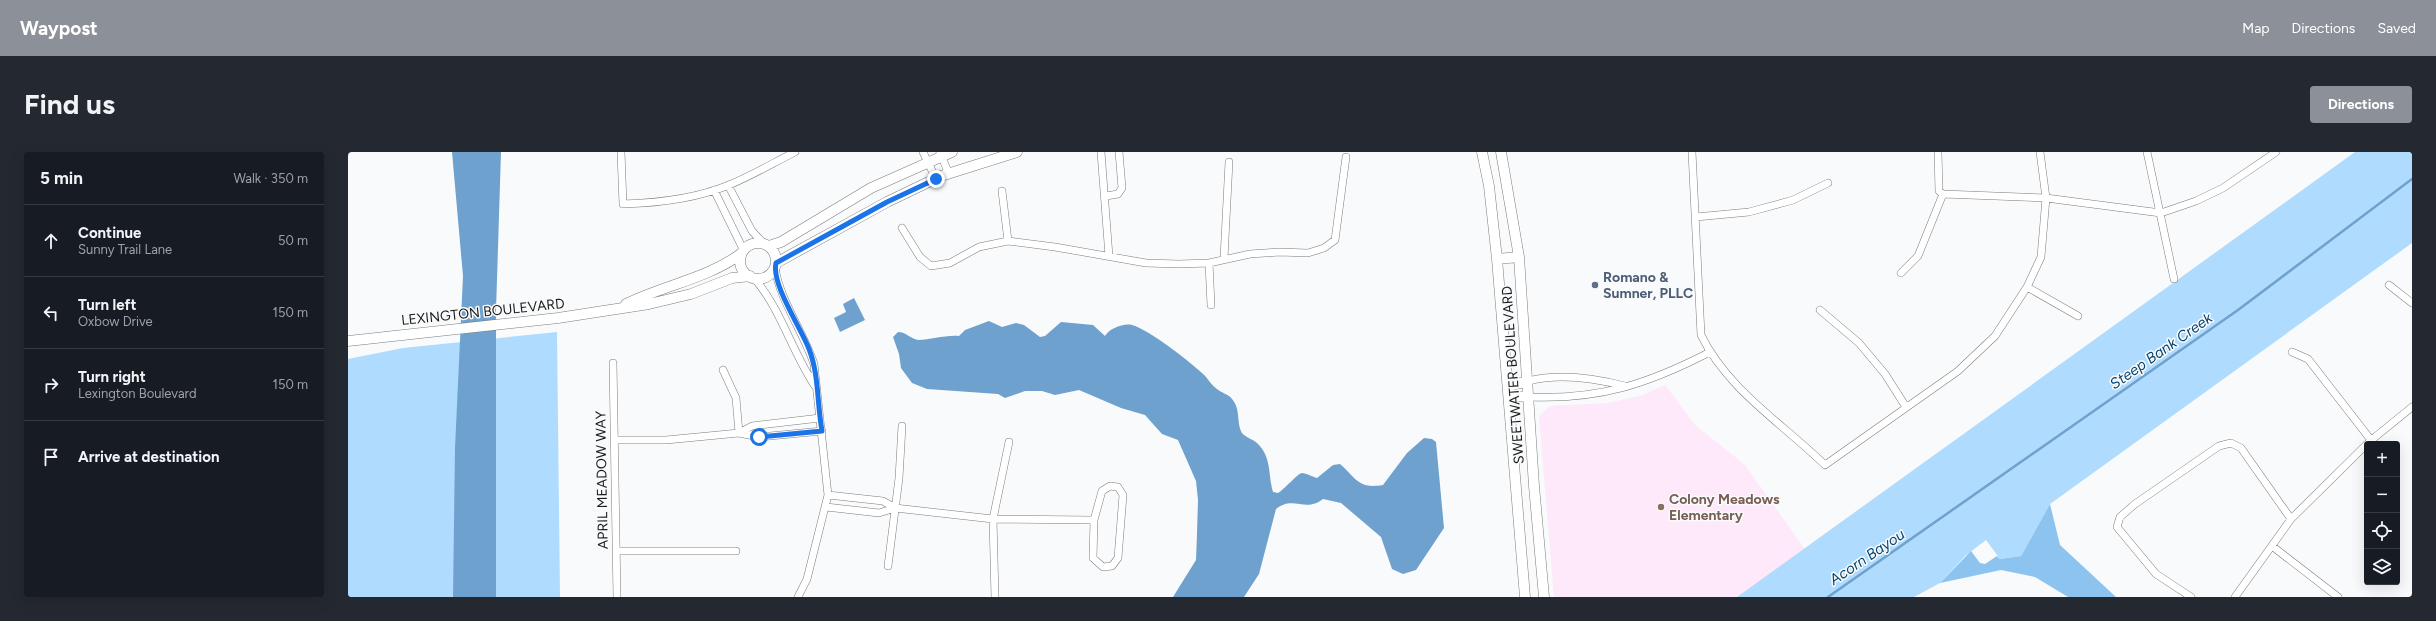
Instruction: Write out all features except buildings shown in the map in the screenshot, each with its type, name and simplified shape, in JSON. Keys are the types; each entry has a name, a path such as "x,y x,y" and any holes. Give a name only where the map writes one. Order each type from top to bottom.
{"street":[{"path":"621,152 623,204 678,200 714,190 728,185 795,152"},
{"path":"923,152 936,179"},
{"path":"743,252 750,245 767,245 781,242 871,188 928,162 941,154 952,152"},
{"path":"752,277 767,276 775,265 887,202 948,174 1017,152"},
{"path":"1101,152 1106,196 1108,256"},
{"path":"1106,196 1118,194 1122,188 1119,152"},
{"name":"SWEETWATER BOULEVARD","path":"1482,152 1489,186 1497,259 1525,597"},
{"name":"SWEETWATER BOULEVARD","path":"1501,152 1519,257 1544,597"},
{"path":"1692,152 1701,335 1710,352 1744,394 1825,465 1958,371 1995,336 2027,287 2041,257 2046,198 2040,152"},
{"path":"1938,152 1939,191 1943,194 2046,198 2161,213 2196,201 2223,188 2276,152"},
{"path":"2147,152 2174,279"},
{"path":"941,154 948,174"},
{"path":"902,228 920,257 931,266 950,263 979,248 1008,242 1108,256 1146,263 1209,263 1224,258 1279,252 1308,253 1324,248 1335,240 1346,157"},
{"path":"1224,258 1229,162"},
{"path":"1696,217 1749,212 1793,200 1828,183"},
{"path":"728,185 752,230 775,254 775,265 779,284 809,348 814,364 828,495 807,579 798,597"},
{"path":"714,190 743,252 742,266 765,290 803,368 816,388"},
{"path":"1002,191 1008,242"},
{"path":"1901,273 1918,256 1943,194"},
{"name":"LEXINGTON BOULEVARD","path":"620,307 645,294 719,269 743,252"},
{"path":"1497,259 1519,257"},
{"path":"1209,263 1211,305"},
{"name":"LEXINGTON BOULEVARD","path":"348,341 573,316 620,307 670,300 710,288 732,278 752,277"},
{"path":"2389,285 2412,302"},
{"path":"2027,287 2078,316"},
{"path":"1820,310 1859,343 1885,374 1906,407"},
{"path":"1509,391 1529,397 1562,398 1592,396 1669,373 1710,352"},
{"path":"2292,352 2308,359 2367,441"},
{"name":"APRIL MEADOW WAY","path":"613,363 616,440 616,597"},
{"path":"723,370 736,398 739,433"},
{"path":"1509,391 1528,381 1538,378 1574,378 1605,381 1626,386"},
{"path":"2370,441 2412,407"},
{"path":"739,433 752,426 820,418"},
{"path":"888,566 902,426"},
{"path":"616,440 666,440 739,433 759,437 822,431"},
{"path":"995,597 993,519 1009,442"},
{"path":"2191,597 2156,574 2117,527 2120,517 2135,504 2219,446 2231,443 2241,448 2291,519"},
{"path":"2235,597 2291,519 2364,447"},
{"path":"1110,486 1118,487 1123,496 1118,558 1112,566 1103,567 1093,558 1094,520 1102,490 1110,486"},
{"path":"828,495 883,501 895,508"},
{"path":"826,507 879,513 895,508 993,519 1094,520"},
{"path":"2272,546 2338,597"},
{"path":"616,551 736,550"}],"shaded area":[{"path":"452,152 501,152 496,311 496,597 453,597 455,448 463,276"},
{"path":"2355,152 2412,152 2412,243 2050,504 2021,556 2000,559 1986,540 1965,556 1940,583 1914,597 1737,597"},
{"path":"854,298 865,320 840,332 834,318 846,312 843,304"},
{"path":"989,321 1002,327 1016,323 1024,325 1040,337 1045,336 1061,322 1093,325 1105,336 1113,329 1125,325 1132,325 1148,332 1188,361 1215,387 1232,399 1237,407 1239,424 1242,433 1254,440 1262,448 1265,454 1269,466 1273,492 1278,493 1302,473 1317,478 1333,465 1340,464 1358,482 1368,486 1383,485 1407,453 1424,438 1432,439 1436,442 1444,528 1416,570 1403,574 1392,569 1381,537 1341,503 1323,499 1317,503 1305,505 1294,503 1282,505 1276,509 1259,574 1244,597 1173,597 1196,560 1197,534 1198,500 1196,481 1178,440 1162,434 1145,415 1121,408 1079,390 1055,395 1042,391 1025,391 1005,398 998,394 927,389 912,383 901,368 899,354 893,337 898,332 904,333 918,340 959,336 965,330"},
{"path":"557,332 560,597 348,597 348,359 403,348"},
{"name":"Colony Meadows Elementary","path":"1665,385 1695,425 1745,465 1805,549 1737,597 1554,597 1539,416 1550,406 1608,403 1640,396"},
{"path":"2050,504 2060,545 2116,597 2068,597 2035,577 2001,570 1940,583 1971,551 1980,563 1985,564 1997,556 2000,559 2021,556"}],"waterway":[{"name":"Steep Bank Creek","path":"1828,597 2238,310 2412,179"}],"place":[{"name":"Romano & Sumner, PLLC","path":"1595,285"},
{"name":"Colony Meadows Elementary","path":"1661,507"}],"route":[{"path":"759,437 822,431 814,364 809,348 779,284 775,267 776,263 887,202 936,179"}],"water label":[{"name":"Acorn Bayou","path":"1867,557"}]}
